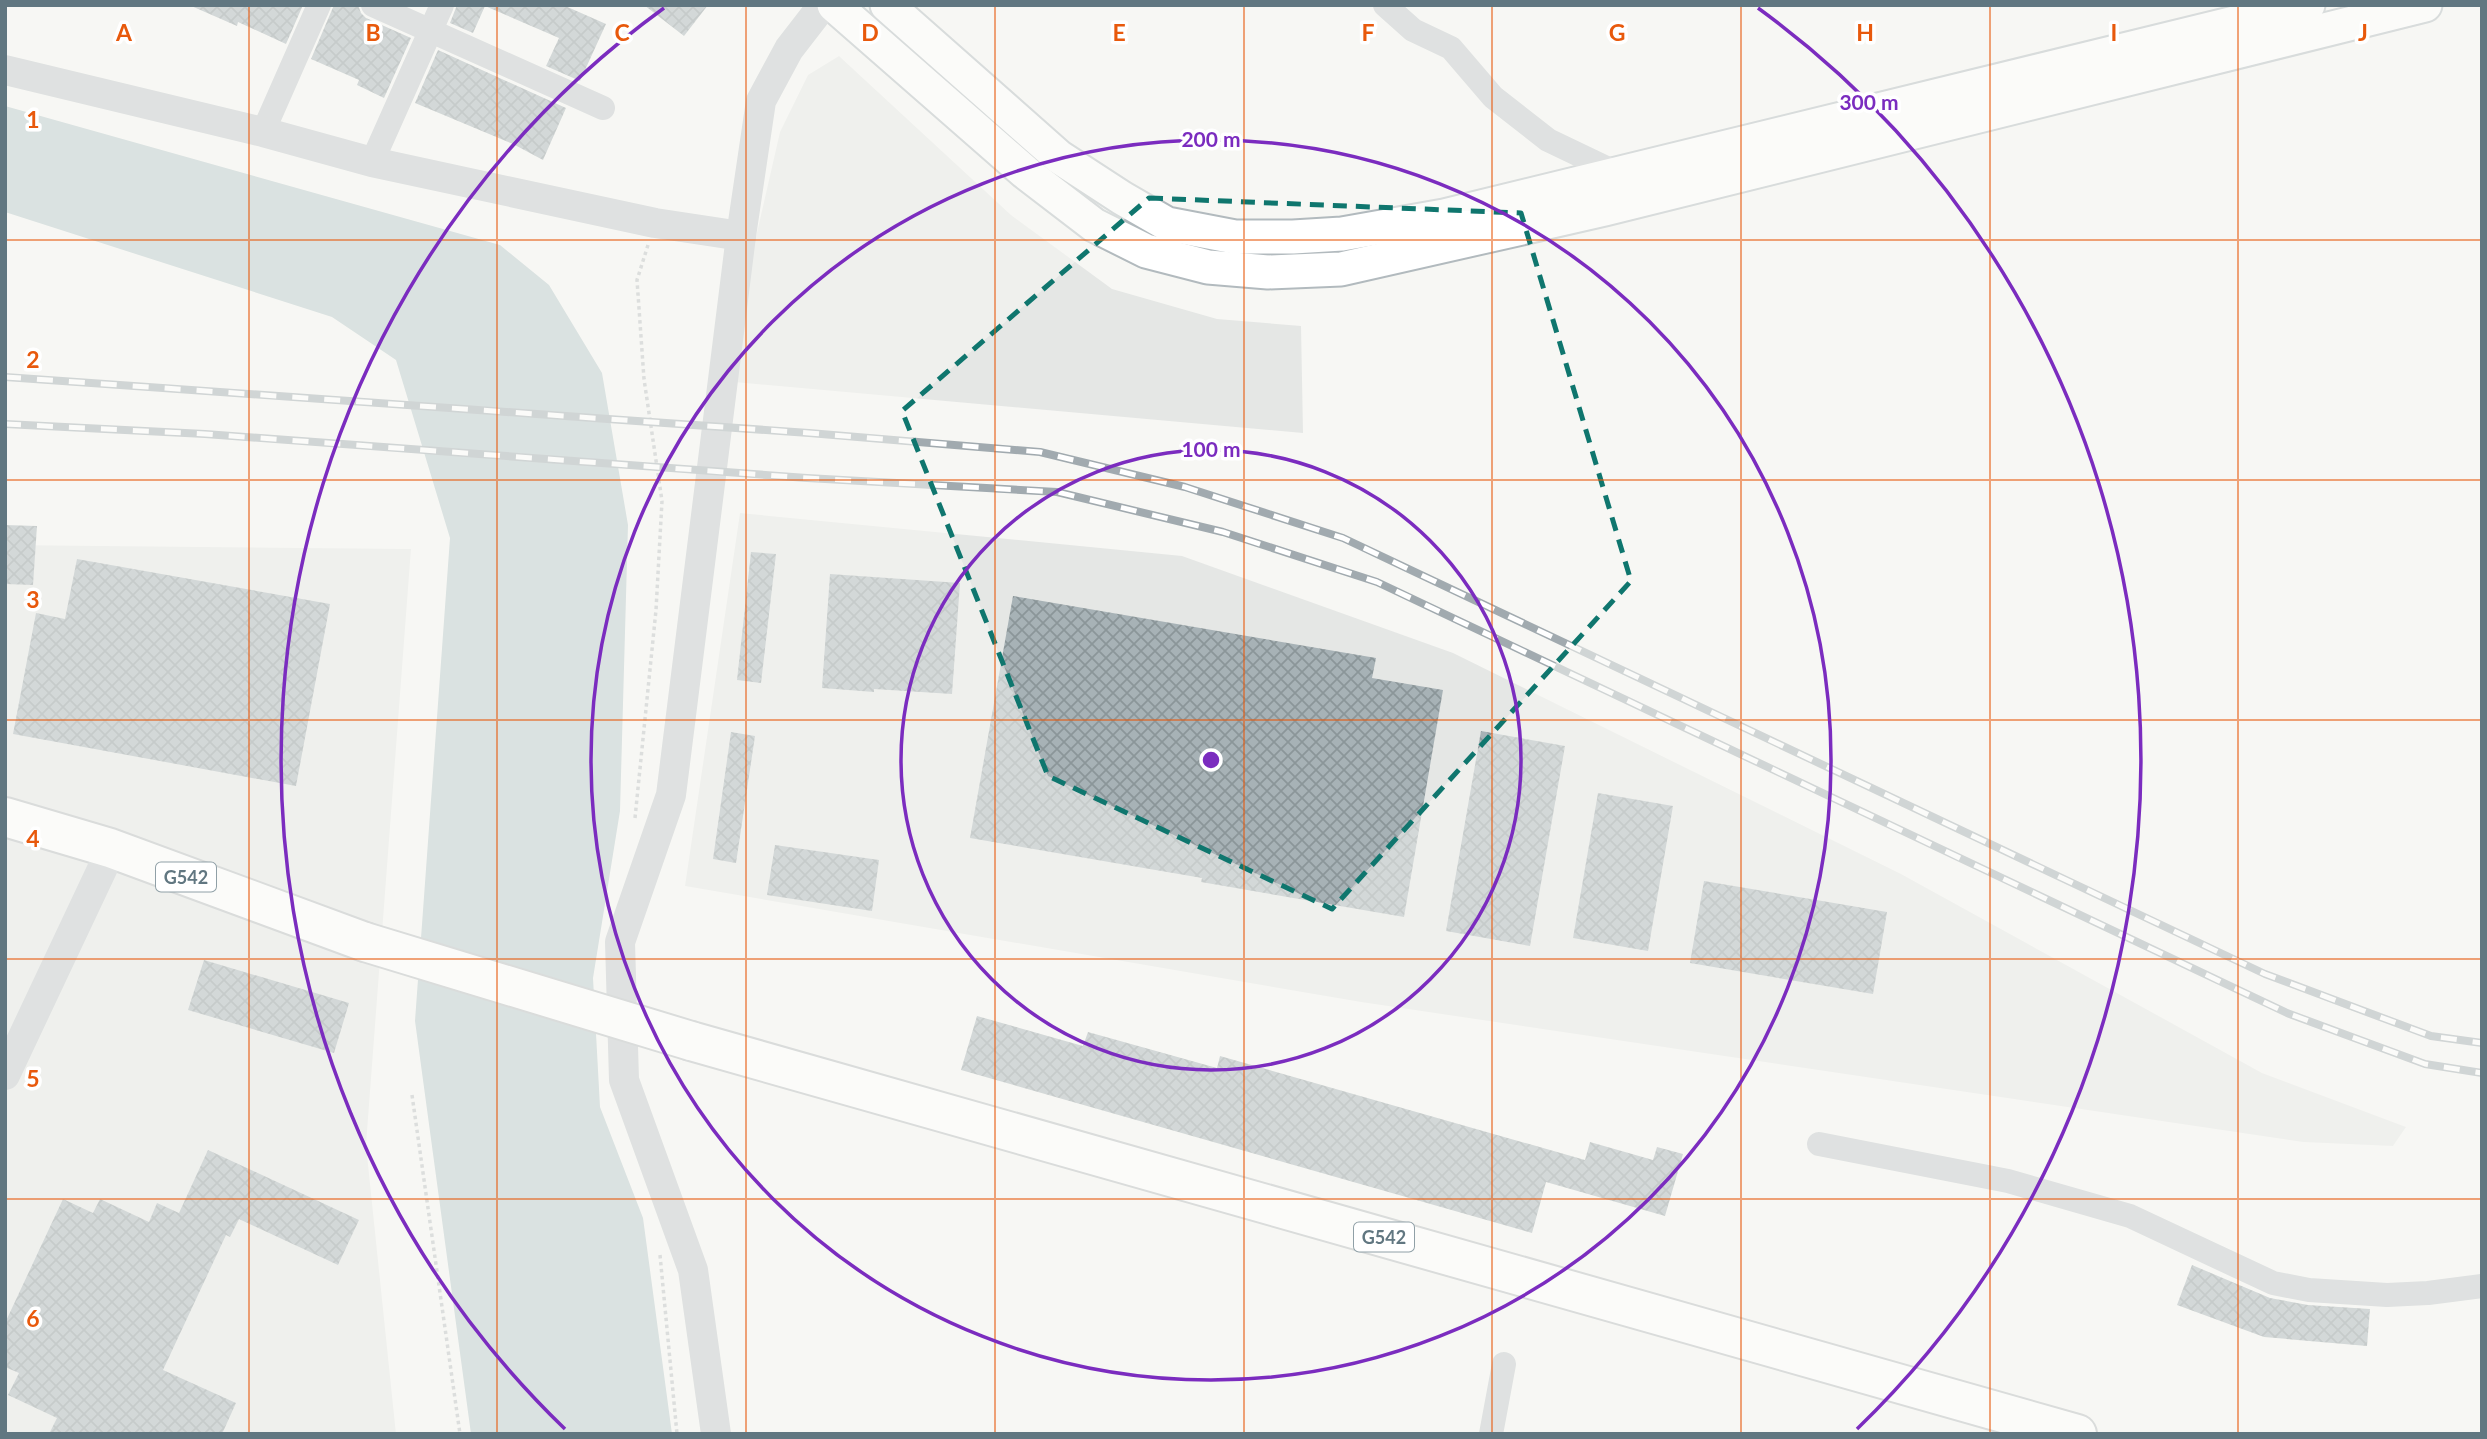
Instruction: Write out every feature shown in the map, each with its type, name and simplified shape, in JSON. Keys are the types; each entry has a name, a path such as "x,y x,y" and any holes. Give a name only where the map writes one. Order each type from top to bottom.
{"highway":[{"name":"G542","path":"5,817 110,848 365,942"},
{"name":"G542","path":"5,832 691,1041 2077,1434"}],"main road":[{"path":"834,5 1025,172 1094,225 1146,251 1208,267 1268,272 1341,269 1578,215 2301,38 2425,5"},
{"path":"887,5 1059,157 1167,224 1235,237 1342,234 1444,216 2308,5"}],"street":[{"path":"263,132 319,5"},
{"path":"373,5 603,108"},
{"path":"372,162 442,5"},
{"path":"716,1434 693,1270 624,1080 620,942 671,795 740,236 761,101 789,49 823,5"},
{"path":"1385,5 1413,30 1451,48 1493,97 1548,140 1619,174"},
{"path":"5,70 263,132 372,162 655,223 740,236"},
{"path":"5,1075 105,863"},
{"path":"1819,1144 2008,1181 2130,1216 2273,1283 2322,1291 2387,1295 2482,1286"},
{"path":"1491,1434 1504,1364"}],"path":[{"path":"635,820 656,610 662,500 644,379 638,280 655,223"},
{"path":"412,1095 460,1434"},
{"path":"660,1255 677,1434"}],"highlighted area":[{"path":"1149,198 1521,213 1631,581 1332,909 1048,776 902,411"}],"shaded area":[{"path":"839,56 1011,215 1112,289 1217,319 1301,326 1303,433 723,381 780,132 808,75"},
{"path":"5,106 500,245 549,285 602,373 628,525 620,811 593,978 600,1107 643,1218 672,1434 471,1434 415,1021 450,538 396,360 332,317 5,212"},
{"path":"740,513 1182,556 1453,653 1901,874 2262,1073 2406,1127 2393,1146 2303,1142 1361,1002 685,886"},
{"path":"5,545 411,549 366,1145 396,1434 5,1434"}],"building":[{"path":"189,5 303,5 286,44 238,22 237,26"},
{"path":"334,5 358,5 366,18 411,38 384,98 357,85 359,80 311,59"},
{"path":"457,5 563,5 606,24 580,81 546,66 559,38 485,6 473,33 450,23"},
{"path":"644,5 708,5 684,36"},
{"path":"438,50 566,108 543,160 513,144 415,103"},
{"path":"5,525 37,526 33,585 5,584"},
{"path":"751,552 776,554 761,683 737,680"},
{"path":"77,559 330,604 296,786 13,734 36,613 65,619"},
{"path":"830,574 960,583 952,694 822,688"},
{"path":"1013,596 1376,658 1372,678 1443,690 1404,917 1201,882 1202,878 970,838"},
{"path":"1481,731 1565,746 1530,946 1446,931"},
{"path":"731,732 755,736 736,863 713,859"},
{"path":"1598,793 1673,806 1648,951 1573,938"},
{"path":"775,845 879,860 872,911 767,895"},
{"path":"1704,881 1887,912 1873,994 1690,963"},
{"path":"204,960 349,1003 334,1053 188,1010"},
{"path":"977,1016 1083,1046 1088,1032 1217,1068 1220,1056 1585,1160 1590,1142 1653,1160 1657,1147 1683,1154 1665,1216 1546,1182 1532,1233 961,1070"},
{"path":"208,1150 359,1220 338,1265 239,1219 230,1237 226,1235 163,1370 236,1403 222,1434 49,1434 57,1418 8,1395 19,1373 5,1367 5,1323 63,1199 93,1213 100,1199 149,1222 157,1203 179,1213"},
{"path":"2192,1265 2270,1298 2308,1305 2370,1309 2367,1346 2264,1337 2177,1305"}],"railway":[{"path":"5,377 809,433 1040,452 1185,487 1343,538 2265,974 2431,1036 2482,1043"},
{"path":"5,424 205,434 807,478 1057,492 1223,532 1377,582 2287,1013 2425,1064 2482,1073"}]}
